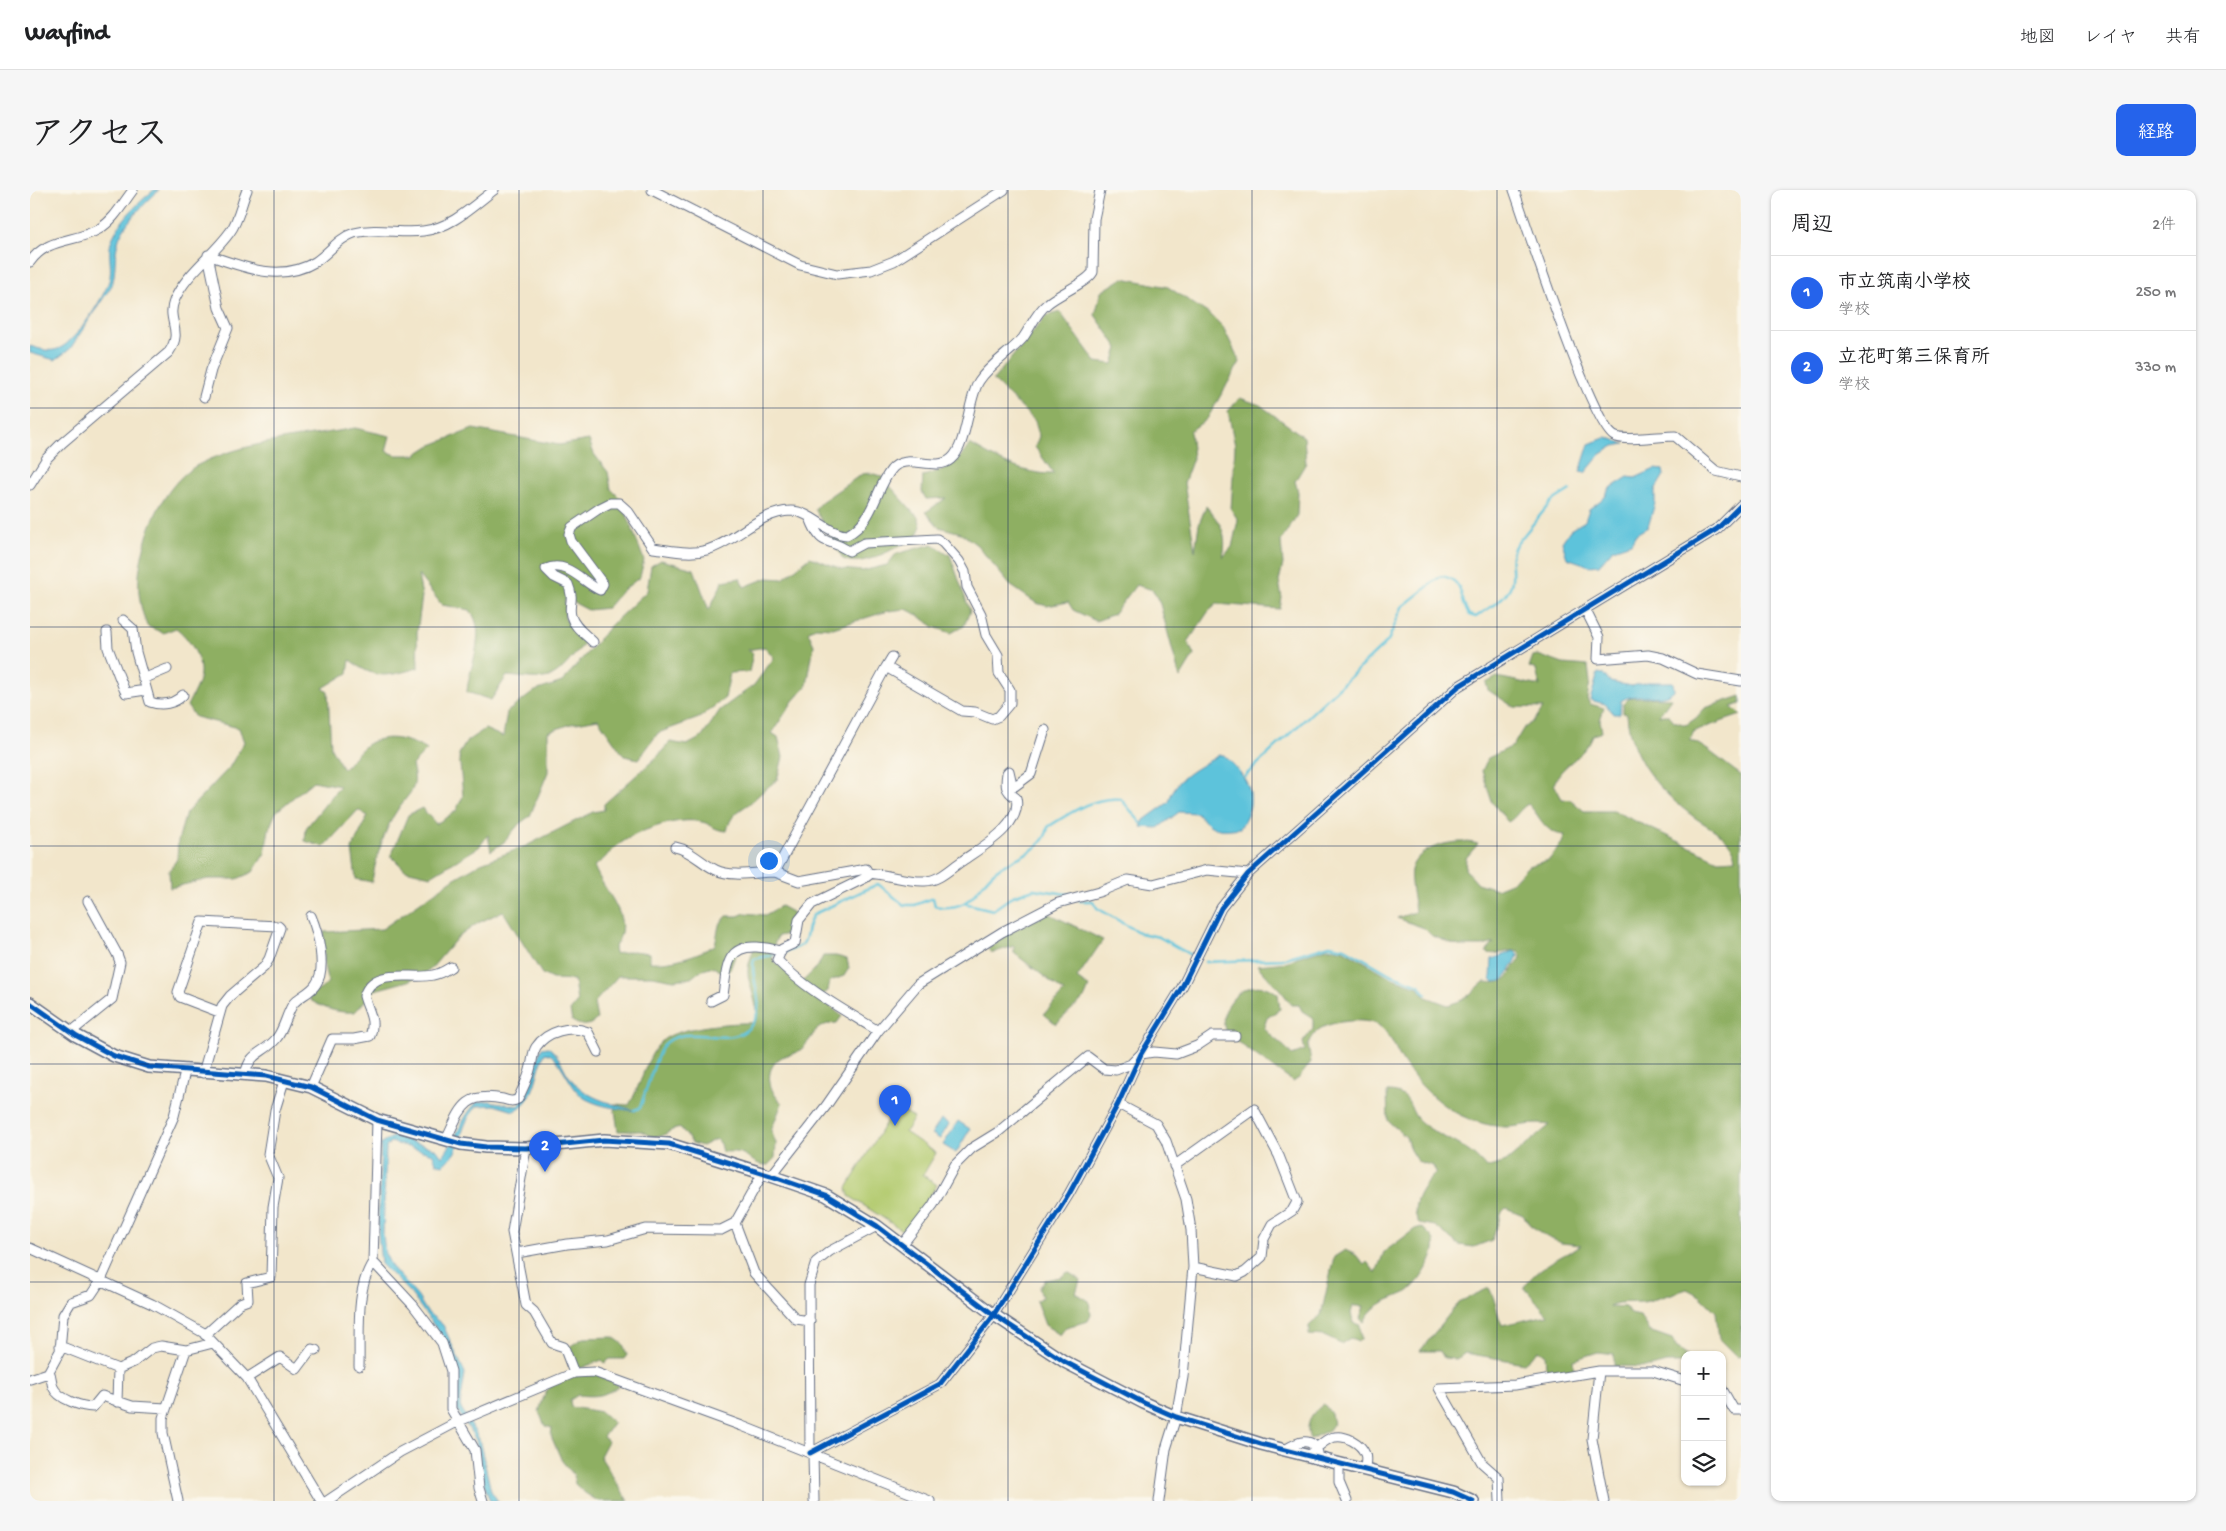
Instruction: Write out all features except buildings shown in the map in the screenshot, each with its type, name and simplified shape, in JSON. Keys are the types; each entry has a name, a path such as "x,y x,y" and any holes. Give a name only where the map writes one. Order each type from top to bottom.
{"street":[{"path":"30,262 45,246 99,229 109,221 133,190"},
{"path":"30,486 47,458 62,443 169,352 175,344 177,335 173,317 173,304 190,275 230,232 247,190"},
{"path":"208,255 250,270 274,273 294,271 315,262 353,234 387,229 422,232 454,221 494,190"},
{"path":"652,190 800,265 837,274 871,270 894,261 1004,190"},
{"path":"593,642 575,624 571,617 573,596 568,584 554,577 546,569 550,567 566,569 600,590 603,584 571,541 569,534 572,527 600,508 610,503 619,503 628,511 653,548 688,553 708,549 774,514 800,512 848,535 855,530 876,502 890,470 895,465 903,462 940,464 950,460 954,455 979,381 1023,337 1032,321 1044,306 1059,294 1085,281 1093,272 1094,219 1100,190"},
{"path":"1514,190 1586,387 1607,429 1616,437 1625,439 1675,436 1716,471 1741,477"},
{"path":"204,397 211,370 228,328 219,308 208,255"},
{"path":"811,1454 940,1384 994,1315 1069,1194 1118,1104 1141,1054 1182,987 1221,908 1248,874 1459,686 1586,611 1717,529 1741,505"},
{"path":"810,518 816,534 826,542 849,550 864,543 936,540 943,543 959,561 965,572 967,588 981,614 986,634 998,655 999,673 1010,690 1010,703 999,716 992,719 974,712 962,712 886,667"},
{"path":"1586,611 1599,637 1598,660 1648,655 1663,658 1697,674 1741,681"},
{"path":"123,620 133,629 143,679 152,703 176,702 183,695"},
{"path":"107,632 108,648 126,693 146,690"},
{"path":"775,872 892,657"},
{"path":"143,679 167,669"},
{"path":"675,847 684,848 715,870 725,873 775,872 799,881 866,869 868,873 925,881 937,879 992,842 1004,829 1016,810 1016,798 1005,787 1007,773 1009,772 1012,784 1016,786 1030,774 1045,730"},
{"path":"517,1253 567,1244 608,1240 646,1229 721,1230 735,1223 767,1175 826,1106 878,1030 918,984 1002,932 1058,903 1099,892 1128,880 1153,884 1207,870 1248,874"},
{"path":"868,873 865,878 812,904 799,920 795,943 782,949 777,960 788,971 842,1009 878,1030"},
{"path":"76,1028 112,999 120,962 88,901"},
{"path":"245,1075 247,1064 252,1056 278,1037 286,1015 295,1002 317,983 320,973 320,946 311,916"},
{"path":"203,1073 220,1012 230,996 264,967 276,943 280,928 278,926 202,922 178,992 180,997 220,1012"},
{"path":"711,1001 723,994 727,964 737,950 748,946 780,952"},
{"path":"311,1087 332,1039 354,1040 370,1036 373,1027 372,1019 364,996 370,986 391,975 434,975 451,967"},
{"path":"31,1008 114,1056 149,1068 185,1072 266,1076 311,1087 377,1120 451,1141 486,1147 526,1148 604,1140 669,1144 826,1195 877,1226 994,1315 1065,1362 1128,1395 1176,1416 1285,1450 1315,1454 1339,1463 1453,1492 1473,1501"},
{"path":"451,1141 456,1119 469,1101 481,1096 509,1100 518,1099 536,1048 551,1034 562,1029 584,1030 588,1032 598,1052"},
{"path":"902,1245 933,1205 955,1165 972,1148 998,1132 1088,1057 1104,1069 1116,1070 1131,1064 1141,1054 1154,1052 1176,1054 1197,1046 1212,1036 1235,1036"},
{"path":"30,1379 49,1371 60,1351 64,1315 71,1302 91,1295 101,1280 174,1116 185,1072"},
{"path":"206,1335 240,1303 248,1300 247,1283 271,1277 273,1207 278,1178 268,1154 275,1110 284,1081"},
{"path":"1118,1104 1156,1124 1166,1141 1186,1199 1191,1230 1193,1267 1183,1377 1176,1416 1166,1449 1159,1501"},
{"path":"1174,1166 1254,1109 1279,1156 1297,1202 1292,1211 1272,1224 1264,1239 1262,1257 1245,1272 1237,1276 1193,1267"},
{"path":"359,1366 362,1296 368,1269 373,1262 377,1120"},
{"path":"526,1148 512,1232 526,1305 534,1312 552,1343 564,1347 574,1373"},
{"path":"735,1223 754,1274 796,1318 802,1321 810,1321"},
{"path":"814,1501 811,1454 808,1285 816,1262 830,1251 877,1226"},
{"path":"30,1248 152,1304 206,1335 247,1378 322,1501"},
{"path":"373,1262 413,1305 442,1343 452,1371 451,1409 463,1420 475,1450 479,1488 483,1501"},
{"path":"60,1346 118,1369 134,1362 152,1348 161,1346 186,1350 213,1343"},
{"path":"247,1378 280,1357 297,1370 312,1349 316,1350"},
{"path":"178,1501 163,1433 163,1418 186,1350"},
{"path":"117,1402 118,1369"},
{"path":"49,1371 54,1387 59,1395 86,1407 93,1407 102,1396 132,1406 166,1408"},
{"path":"1599,1371 1592,1439 1604,1501"},
{"path":"1500,1501 1499,1478 1482,1463 1439,1388 1515,1385 1599,1371 1653,1371 1681,1380"},
{"path":"326,1501 400,1452 463,1420 574,1373 594,1372 618,1379 930,1501"},
{"path":"1726,1396 1734,1410 1741,1410"},
{"path":"1315,1454 1333,1437 1350,1439 1361,1447 1366,1454 1365,1470"},
{"path":"1339,1463 1339,1482 1347,1501"}],"green space":[{"path":"1123,278 1168,287 1212,316 1223,327 1240,362 1207,419 1190,431 1193,458 1184,483 1195,551 1199,524 1206,506 1216,518 1224,535 1223,557 1232,547 1238,520 1231,509 1235,446 1228,411 1240,398 1260,405 1304,437 1306,463 1295,481 1298,492 1297,515 1281,541 1283,564 1279,581 1282,598 1280,609 1217,604 1208,612 1188,642 1194,655 1180,678 1160,604 1153,590 1136,585 1114,614 1096,621 1073,610 1068,602 1047,606 1036,603 1010,585 977,545 961,533 939,527 926,512 946,498 926,499 922,492 923,476 950,466 970,444 1000,461 1020,469 1054,474 1035,447 1039,436 1035,421 993,380 1046,316 1060,312 1096,362 1113,364 1118,348 1095,315 1101,292"},
{"path":"355,428 390,436 386,451 396,455 415,455 429,446 473,429 559,445 589,440 594,454 608,472 611,489 621,499 644,560 640,577 622,591 607,608 588,610 565,598 565,619 585,643 566,665 553,676 536,678 507,676 491,700 467,692 477,640 475,620 470,610 442,605 418,575 422,596 417,633 418,668 390,675 382,675 367,671 350,660 348,673 323,688 328,692 331,748 343,769 365,746 380,739 404,740 427,750 412,765 414,785 410,794 393,816 385,834 378,854 372,882 356,879 352,849 368,816 358,810 324,847 305,841 306,828 340,786 313,781 276,812 269,829 265,853 253,872 237,879 208,879 170,888 169,871 177,859 178,841 186,813 229,768 244,742 239,728 195,717 187,706 200,677 200,667 196,654 185,636 176,628 163,633 147,626 139,593 139,573 146,540 153,519 171,489 187,472 196,466 233,451 253,446"},
{"path":"870,473 881,476 918,517 921,526 916,537 890,551 861,561 843,559 815,509 821,502 862,474"},
{"path":"933,544 950,555 970,611 964,626 951,633 934,627 906,609 888,611 833,628 815,627 808,632 814,645 807,685 793,701 772,733 778,737 783,757 777,780 735,815 727,831 705,823 692,821 681,821 657,826 625,840 594,866 620,916 622,926 620,937 614,948 615,954 632,951 650,953 650,962 667,962 684,958 715,945 719,925 727,916 738,916 745,913 765,915 781,906 792,912 796,919 790,931 778,936 771,951 773,960 801,983 818,966 823,956 836,956 847,959 849,968 844,976 830,981 828,991 819,997 842,1016 837,1023 822,1026 818,1029 799,1051 777,1060 770,1072 773,1092 782,1103 771,1131 776,1143 775,1158 768,1165 757,1163 740,1153 722,1152 720,1144 716,1139 702,1146 692,1143 681,1128 672,1130 662,1136 652,1137 642,1131 618,1131 614,1104 629,1105 652,1054 657,1046 670,1035 707,1026 754,1023 757,1012 748,971 754,947 750,943 739,950 730,970 720,971 713,967 700,971 691,978 674,980 653,976 618,976 594,1003 597,1019 591,1024 582,1025 572,1021 570,1011 577,1002 574,980 552,979 542,974 503,911 478,923 457,938 430,970 408,981 375,990 355,1012 331,1010 310,1000 310,994 321,989 328,982 324,966 324,932 382,929 455,878 481,863 526,846 593,812 604,810 604,804 658,756 670,742 687,745 702,737 720,710 754,685 774,658 765,647 747,650 753,653 749,672 730,673 725,698 699,718 658,733 639,759 624,756 598,719 571,724 548,732 548,772 530,816 519,824 504,842 491,851 488,835 479,847 431,876 405,870 391,856 408,815 422,808 436,824 456,811 463,796 459,754 467,741 485,729 503,737 507,712 535,691 562,682 611,625 647,591 651,566 661,560 694,569 709,610 723,581 740,578 744,587 767,578 783,579 810,557 842,569 862,571 887,565 896,554"},
{"path":"1538,655 1563,664 1588,666 1590,682 1587,699 1590,704 1604,708 1600,720 1602,732 1593,735 1584,750 1557,777 1554,784 1562,799 1571,800 1584,811 1614,811 1718,860 1736,859 1734,851 1720,834 1681,807 1648,773 1634,745 1629,730 1627,714 1623,713 1623,704 1630,697 1671,698 1659,715 1669,715 1674,721 1686,725 1705,708 1741,696 1741,704 1731,707 1741,715 1694,731 1690,740 1710,751 1741,775 1741,1356 1737,1357 1719,1339 1716,1312 1700,1296 1687,1289 1648,1301 1618,1303 1609,1306 1625,1307 1631,1314 1640,1316 1649,1331 1672,1339 1676,1347 1682,1351 1681,1363 1666,1363 1651,1367 1614,1366 1614,1354 1598,1352 1573,1360 1574,1371 1554,1373 1546,1368 1545,1354 1539,1350 1524,1363 1465,1353 1457,1359 1444,1358 1440,1351 1420,1351 1459,1302 1489,1288 1502,1325 1548,1315 1524,1287 1536,1273 1581,1245 1561,1243 1547,1237 1530,1225 1523,1215 1506,1208 1502,1212 1492,1240 1474,1247 1459,1245 1435,1226 1419,1223 1415,1210 1418,1196 1426,1183 1436,1173 1433,1166 1417,1161 1410,1150 1406,1137 1388,1121 1387,1092 1402,1095 1422,1123 1464,1148 1486,1168 1506,1162 1550,1125 1537,1124 1505,1127 1475,1121 1454,1112 1435,1099 1412,1075 1386,1032 1378,1025 1372,1023 1346,1021 1321,1028 1316,1032 1308,1045 1311,1062 1299,1078 1293,1082 1239,1043 1228,1038 1225,1029 1224,1015 1228,1006 1239,993 1254,987 1270,989 1278,994 1280,1009 1267,1018 1264,1027 1292,1055 1305,1050 1303,1042 1313,1029 1313,1018 1302,1011 1299,1005 1291,1005 1257,965 1288,962 1297,957 1327,948 1344,950 1392,978 1418,987 1426,997 1448,1005 1463,1000 1484,982 1499,982 1507,978 1521,958 1519,951 1494,954 1486,952 1494,943 1483,946 1459,946 1432,936 1424,928 1397,918 1415,912 1411,870 1415,861 1430,849 1450,843 1470,842 1478,844 1466,858 1465,869 1477,883 1496,889 1513,882 1528,866 1549,860 1562,843 1565,835 1558,834 1547,828 1528,804 1508,822 1492,802 1482,771 1488,758 1513,746 1523,729 1535,720 1543,708 1514,707 1488,690 1486,683 1497,677 1540,686 1536,670 1529,667 1533,656"},
{"path":"1048,913 1103,940 1077,978 1089,987 1085,997 1056,1024 1044,1014 1064,992 1014,953 1014,946 992,953 988,949 1007,934"},
{"path":"895,1107 914,1118 905,1132 936,1153 923,1175 937,1185 905,1232 849,1196 847,1188"},
{"path":"1422,1227 1433,1239 1434,1245 1434,1252 1427,1268 1412,1288 1377,1306 1364,1322 1360,1319 1364,1306 1353,1306 1351,1313 1353,1323 1360,1325 1361,1339 1358,1342 1350,1338 1341,1344 1324,1336 1309,1335 1309,1326 1321,1315 1334,1257 1345,1250 1356,1255 1364,1265 1367,1262 1376,1273 1384,1252 1415,1229"},
{"path":"1068,1272 1080,1280 1076,1293 1089,1301 1091,1315 1088,1321 1066,1327 1060,1335 1045,1325 1036,1301 1042,1297 1039,1288 1045,1280 1061,1277"},
{"path":"613,1337 623,1344 627,1355 624,1359 610,1359 605,1363 602,1360 581,1368 575,1365 569,1347 583,1338"},
{"path":"583,1374 603,1375 619,1386 604,1394 595,1396 578,1395 570,1400 571,1407 601,1412 613,1423 603,1437 608,1441 600,1456 628,1501 598,1501 575,1484 574,1475 562,1461 551,1436 552,1428 545,1426 539,1412 545,1394 553,1384 565,1378"},
{"path":"1324,1404 1331,1414 1333,1424 1329,1430 1310,1439 1308,1429 1310,1419"}],"water":[{"path":"154,190 159,190 134,215 123,230 117,246 112,285 70,349 55,360 30,353 30,346 49,350 60,348 67,344 82,327 108,285 112,239 130,212"},
{"path":"1607,437 1625,444 1614,446 1600,455 1585,473 1580,472 1589,444"},
{"path":"1655,469 1663,470 1664,475 1655,490 1655,503 1648,527 1636,534 1631,543 1613,549 1599,565 1590,566 1567,558 1562,542 1570,530 1585,521 1589,509 1605,497 1609,489 1628,477 1635,478"},
{"path":"1598,673 1603,674 1610,682 1632,686 1647,682 1673,682 1674,690 1662,696 1634,696 1627,698 1621,701 1620,714 1614,714 1605,704 1590,700"},
{"path":"1219,755 1224,755 1232,763 1240,772 1249,788 1250,807 1240,828 1216,828 1207,823 1197,813 1179,812 1158,828 1141,827 1144,820 1169,802 1176,786 1188,774"},
{"path":"1514,951 1518,954 1512,968 1502,981 1494,982 1491,979 1492,959"},
{"path":"548,1047 558,1057 574,1083 582,1090 599,1099 636,1111 604,1106 586,1099 575,1088 556,1059 545,1053 531,1093 522,1106 514,1111 494,1105 477,1106 466,1123 455,1152 443,1165 436,1163 433,1154 391,1142 386,1147 383,1234 385,1253 391,1266 418,1297 427,1312 443,1325 465,1373 460,1406 479,1439 491,1491 498,1501 490,1501 483,1481 476,1440 455,1403 460,1383 446,1342 411,1294 381,1264 378,1231 381,1144 394,1136 436,1149 442,1157 471,1108 477,1102 489,1101 518,1106 531,1085 542,1048"},
{"path":"941,1119 949,1124 940,1139 932,1134"},
{"path":"958,1121 970,1129 956,1153 943,1145"}],"waterway":[{"path":"1245,776 1388,641 1402,607 1441,576 1449,578 1458,586 1469,615 1476,617 1501,599 1511,585 1512,555 1515,546 1551,502 1570,490"},
{"path":"784,952 794,949 804,942 814,914 878,884 904,905 915,905 933,898 935,906 939,907 950,907 964,903 975,894 994,872 1041,843 1048,827 1074,811 1092,803 1101,800 1121,799 1141,823"},
{"path":"964,903 993,910 1013,896 1034,889 1073,895"},
{"path":"1080,901 1093,901 1097,908 1140,933 1159,937 1194,957"},
{"path":"1205,962 1282,959 1330,945 1345,948 1390,974 1419,985 1426,994"},
{"path":"634,1110 640,1108 662,1047 672,1038 684,1035 724,1037 736,1035 747,1030 758,1012 758,996 753,974 754,959 777,954"}],"cycle path":[{"path":"810,1453 940,1384 991,1319 1069,1194 1118,1104 1141,1054 1182,987 1221,908 1248,874 1459,686 1717,529 1741,505"},
{"path":"30,1003 77,1036 114,1056 149,1067 266,1076 311,1087 377,1120 461,1144 526,1148 604,1140 669,1144 771,1176 826,1195 877,1226 994,1315 1065,1362 1144,1403 1176,1417 1261,1444 1453,1492 1473,1501"}],"place":[{"name":"市立筑南小学校","path":"895,1126"},
{"name":"立花町第三保育所","path":"545,1172"}]}
